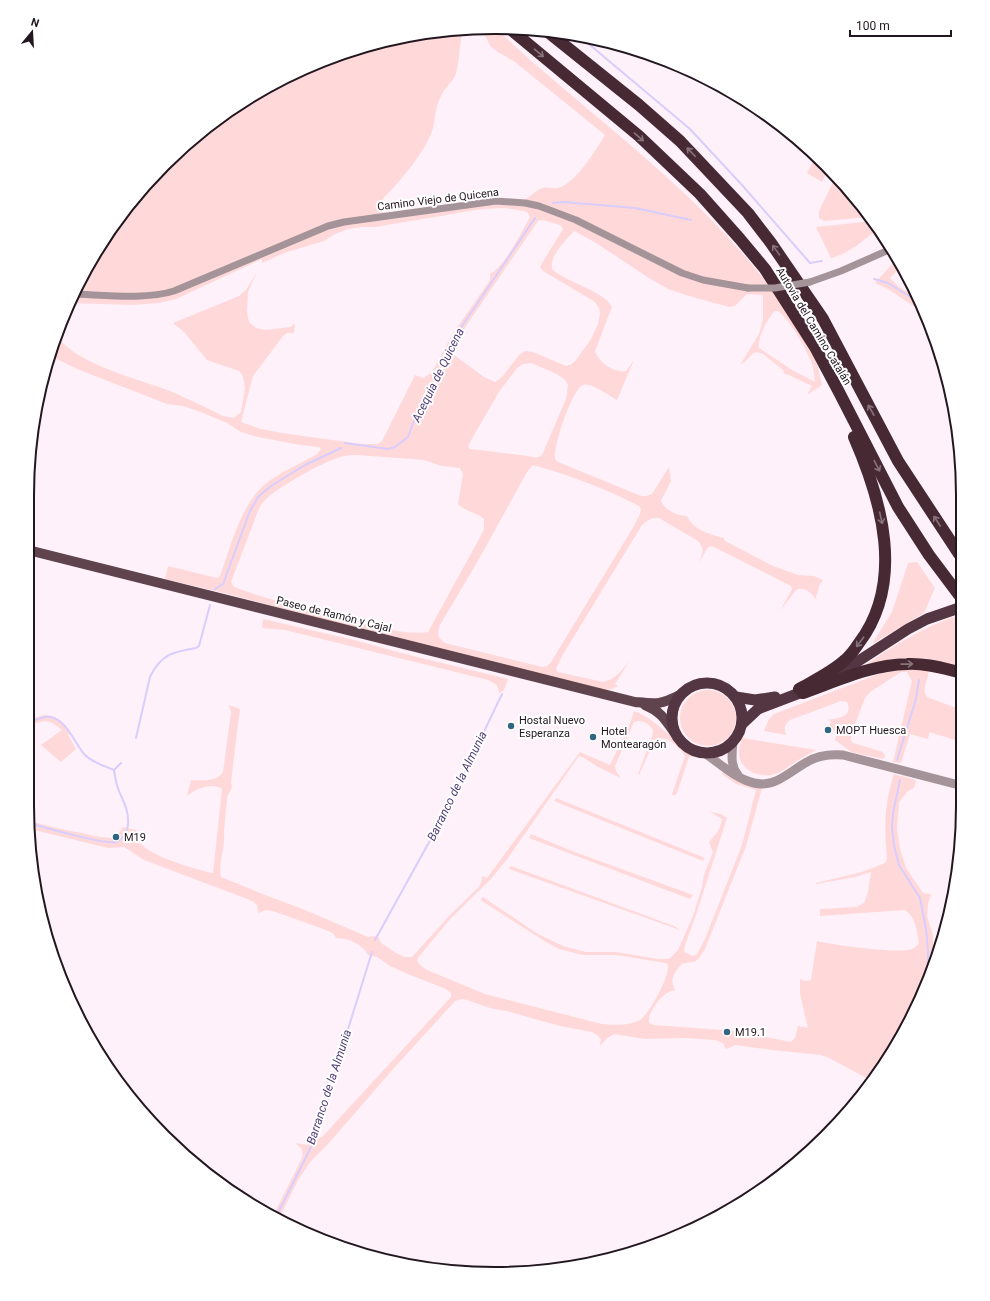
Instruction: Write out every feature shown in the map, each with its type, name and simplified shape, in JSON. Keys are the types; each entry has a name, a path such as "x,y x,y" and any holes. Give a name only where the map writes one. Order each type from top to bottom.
{"highway":[{"name":"Autovía del Camino Catalán","path":"517,35 639,136 700,194 765,269 815,347 898,507 929,555 956,591"},
{"name":"Autovía del Camino Catalán","path":"556,38 639,104 680,141 748,213 772,243 823,319 898,461 956,549"},
{"path":"700,194 741,241 766,274 810,348 854,438 866,468 882,521 885,540 885,581 881,600 867,632 847,658 834,670 801,691"},
{"path":"801,691 836,676 878,647 908,629 927,619 956,609"},
{"path":"757,705 736,696 722,687 705,683 691,687 680,695 676,701 672,713 672,725 679,741 687,748 706,754 720,751 733,742 737,737 742,724 757,705 860,672 894,664 920,664 956,671"},
{"path":"736,696 742,716 742,724"}],"main road":[{"name":"Paseo de Ramón y Cajal","path":"34,552 635,702"},
{"path":"635,702 656,704 666,702 680,695"},
{"path":"635,702 654,709 664,717 674,732"}],"street":[{"name":"Camino Viejo de Quicena","path":"81,294 164,295 328,226 344,222 496,202 525,203 539,206 576,220 682,273 703,280 748,288 776,288 810,282 841,271 886,251"},
{"path":"733,742 733,764 736,773 740,778"},
{"path":"706,754 740,778 761,783 775,782 782,779 814,758 829,755 843,755 956,783"}],"shaded area":[{"path":"484,34 502,34 543,71 645,157 705,213 760,274 801,330 814,354 822,385 807,395 812,386 784,374 783,370 763,354 756,352 740,365 759,334 763,319 763,295 747,294 735,306 729,307 668,289 596,243 574,231 559,248 553,258 552,269 601,296 612,307 595,351 597,355 603,363 612,369 621,371 626,371 634,360 617,400 590,386 583,385 579,389 564,419 557,443 555,459 558,462 641,496 652,494 669,467 671,481 661,501 668,510 675,514 687,516 689,521 697,528 724,538 725,541 773,566 798,575 814,576 823,580 819,586 816,598 818,601 806,590 796,590 780,611 792,589 791,586 712,546 708,547 698,565 703,550 698,541 659,518 650,520 642,525 562,656 556,669 558,672 603,682 615,677 630,660 615,684 618,686 612,689 606,690 165,579 168,566 217,578 220,576 237,528 249,504 256,494 270,480 317,454 321,449 319,447 258,437 241,432 227,423 198,411 183,406 167,404 77,369 55,358 61,340 76,354 105,368 170,391 223,416 234,418 241,412 245,388 243,376 239,371 207,360 184,332 173,323 239,296 246,290 257,272 248,292 247,312 249,322 256,328 266,330 290,327 295,323 294,333 287,333 283,336 253,376 241,422 261,429 282,433 361,444 378,444 382,441 415,375 424,378 432,372 452,335 490,280 490,274 501,264 517,241 530,217 527,212 496,208 485,209 376,227 348,229 335,234 324,241 284,253 262,263 262,259 176,299 159,303 132,305 76,303 96,264 129,214 148,191 191,148 214,129 239,112 291,82 347,58 376,50 405,43 462,35 457,71 439,101 434,124 427,143 399,181 377,205 377,208 381,212 388,213 524,200 542,188 558,188 565,185 572,180 585,165 605,135 515,62 490,46","holes":["543,220 560,225 563,229 540,267 543,271 595,302 599,308 600,314 598,324 591,339 572,364 566,366 533,352 525,351 519,355 502,377 495,382 484,377 450,352 468,323 538,221","775,311 778,311 783,315 798,336 811,360 815,382 792,370 759,348 761,334 766,323","531,363 557,374 565,380 568,385 566,399 542,455 535,457 470,449 468,447 470,442 499,392 517,368 523,364","354,455 424,460 442,466 460,468 463,474 458,504 464,509 484,519 484,529 428,632 410,633 379,627 277,601 234,587 231,582 258,511 271,494 303,474 337,458","533,465 561,473 601,488 639,506 641,509 634,526 551,662 547,666 542,667 445,643 440,639 438,633 440,625 479,559 527,472"]},
{"path":"813,161 826,174 822,182 807,173"},
{"path":"833,182 863,217 824,221 819,218 819,211"},
{"path":"866,222 874,233 847,251 831,258 816,227"},
{"path":"893,263 897,271 890,278 899,287 909,293 916,307 888,289 875,283"},
{"path":"917,562 935,588 924,613 872,644 892,612 908,563"},
{"path":"956,616 956,666 947,663 912,658 876,662 864,666 910,637"},
{"path":"263,619 358,641 508,679 504,690 499,693 497,685 488,680 285,630 262,628"},
{"path":"913,668 929,671 925,688 925,694 927,697 956,708 955,740 929,732 928,739 910,734 901,763 893,762 912,681 907,672 901,672 870,692 865,698 851,735 851,740 853,743 883,752 885,756 883,759 851,752 835,740 837,733 841,734 843,725 839,724 837,732 828,729 831,721 827,720 847,714 849,707 847,702 841,701 790,720 785,727 786,735 764,731 769,719 774,714 876,675 898,669"},
{"path":"708,690 719,692 728,698 734,707 736,718 734,729 728,738 719,744 708,746 697,744 688,738 682,729 680,718 682,707 688,698 697,692"},
{"path":"229,705 240,709 231,782 232,787 227,797 224,843 220,866 221,877 368,937 375,936 379,938 381,943 405,957 412,957 449,916 479,887 482,876 487,878 580,752 610,765 631,721 634,711 658,725 695,755 689,757 677,793 674,796 672,794 685,756 672,742 664,738 655,739 639,775 638,774 653,730 645,722 634,722 615,766 616,771 621,778 579,756 508,858 491,879 451,918 417,959 427,970 485,994 602,1024 626,1024 640,1020 648,1010 662,986 668,970 668,965 666,963 616,955 583,955 559,949 481,899 483,897 538,934 563,946 586,952 615,952 658,959 669,959 678,950 693,916 704,875 713,852 709,842 717,832 722,819 710,812 721,814 727,818 685,945 684,951 686,953 693,956 697,954 705,939 742,845 756,790 736,784 722,774 724,771 762,788 746,846 705,949 697,960 682,964 677,970 672,979 675,990 666,994 659,1000 649,1016 649,1023 654,1025 736,1031 791,1042 795,1038 798,1026 808,1028 800,994 800,979 805,981 811,980 817,941 850,947 881,950 912,949 919,944 914,921 905,910 820,916 820,909 856,907 864,903 868,892 871,872 855,877 816,883 862,872 885,863 887,859 885,826 888,796 894,774 916,780 914,788 908,791 899,802 897,829 900,849 906,868 923,893 931,894 927,916 933,935 932,954 908,1010 894,1036 867,1078 821,1055 736,1045 726,1049 723,1043 715,1040 685,1038 645,1039 614,1034 607,1038 600,1046 601,1039 592,1032 560,1026 490,1008 467,1000 462,999 455,1001 329,1143 311,1161 298,1180 281,1214 276,1211 302,1158 303,1153 302,1149 295,1143 307,1145 313,1134 318,1137 322,1137 451,997 451,993 446,989 390,966 377,957 368,955 363,948 355,942 336,938 333,933 273,911 266,910 258,913 258,908 254,902 250,900 144,860 124,847 108,848 35,830 35,822 100,837 111,838 118,834 123,827 139,831 137,840 151,851 183,865 213,873 222,789 214,786 204,787 187,796 191,780 217,778 223,772 231,712"},
{"path":"48,715 59,720 71,732 68,735 76,749 61,762 41,745 62,730 53,723 46,721 34,724 34,718"},
{"path":"742,738 816,750 779,773 772,775 761,775 746,768 740,760 739,750"},
{"path":"556,798 705,858 703,861 554,801"},
{"path":"531,834 572,851 693,895 690,899 529,838"},
{"path":"511,866 674,926 680,930 509,869"}],"waterway":[{"path":"589,44 690,129 742,185 810,263 822,261"},
{"name":"Acequia de Quicena","path":"553,203 564,202 635,208 691,220"},
{"name":"Acequia de Quicena","path":"345,443 388,449 395,447 408,437 414,421 432,387 456,335 535,218"},
{"name":"Acequia de Quicena","path":"874,279 888,283 911,297"},
{"name":"Acequia de Quicena","path":"215,589 223,584 250,511 258,497 271,486 305,465 341,448"},
{"name":"Acequia de Quicena","path":"136,738 150,677 154,669 168,655 199,646 210,605"},
{"path":"897,760 916,699 919,680"},
{"name":"Barranco de la Almunia","path":"375,940 443,817 502,694"},
{"path":"34,720 51,717 61,722 70,732 87,757 98,764 114,770"},
{"name":"Acequia de Quicena","path":"114,770 121,763"},
{"path":"35,824 100,841 116,842 122,838 127,829 128,815 117,786 114,770"},
{"path":"900,780 893,813 892,827 894,846 899,865 920,898 926,929 928,965"},
{"name":"Barranco de la Almunia","path":"278,1212 312,1145 372,952"}],"place":[{"name":"Hostal Nuevo Esperanza","path":"511,726"},
{"name":"MOPT Huesca","path":"828,730"},
{"name":"Hotel Montearagón","path":"593,737"},
{"name":"M19","path":"116,837"},
{"name":"M19.1","path":"727,1032"}]}
